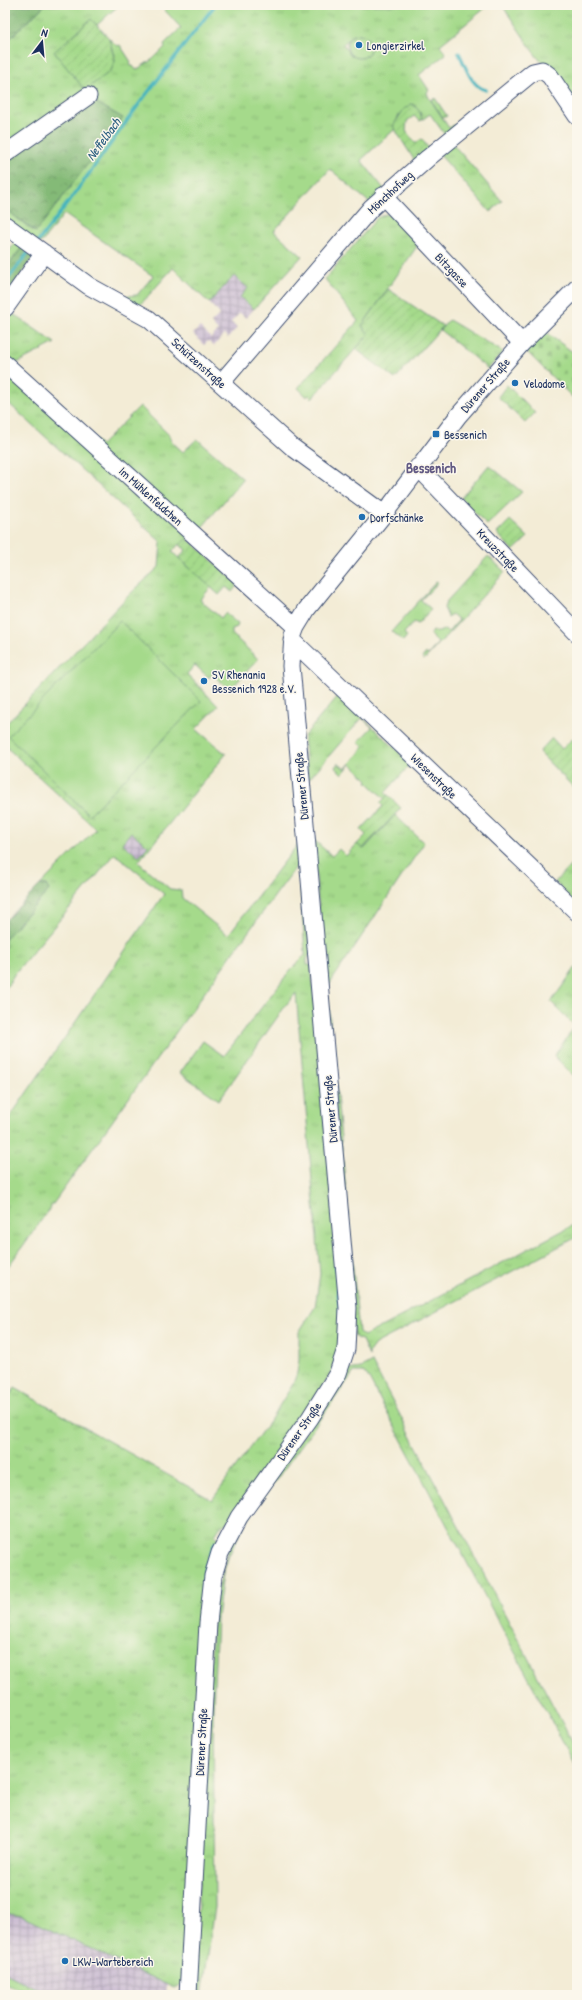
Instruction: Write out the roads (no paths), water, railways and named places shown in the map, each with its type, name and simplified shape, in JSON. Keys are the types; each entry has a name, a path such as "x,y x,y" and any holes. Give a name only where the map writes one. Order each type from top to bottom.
{"street":[{"name":"Mönchhofweg","path":"221,383 371,208 383,196 536,71 544,71 550,76 577,116"},
{"path":"5,154 88,96"},
{"name":"Bitzgasse","path":"383,196 522,343"},
{"name":"Schützenstraße","path":"5,225 89,286 149,319 305,458 384,514"},
{"path":"5,308 36,248"},
{"name":"Dürener Straße","path":"188,1995 208,1623 213,1576 220,1553 239,1517 331,1385 344,1358 348,1340 348,1308 291,666 294,633 307,609 384,514 458,416 522,343 577,288"},
{"name":"Im Mühlenfeldchen","path":"5,364 294,633"},
{"name":"Kreuzstraße","path":"418,468 577,633"},
{"name":"Wiesenstraße","path":"294,633 577,912"}],"waterway":[{"name":"Neffelbach","path":"37,243 73,196 139,104 215,5"},
{"path":"459,53 472,80 476,85 486,90"},
{"name":"Neffelbach","path":"5,283 31,249"},
{"path":"336,1266 340,1312"},
{"path":"201,1608 205,1569 215,1543"}],"place":[{"name":"Longierzirkel","path":"359,45"},
{"name":"Velodome","path":"515,383"},
{"name":"Bessenich","path":"436,434"},
{"name":"Dorfschänke","path":"362,517"},
{"name":"SV Rhenania Bessenich 1928 e.V.","path":"204,681"},
{"name":"LKW-Wartebereich","path":"65,1961"}],"district":[{"name":"Bessenich","path":"431,467"}]}
